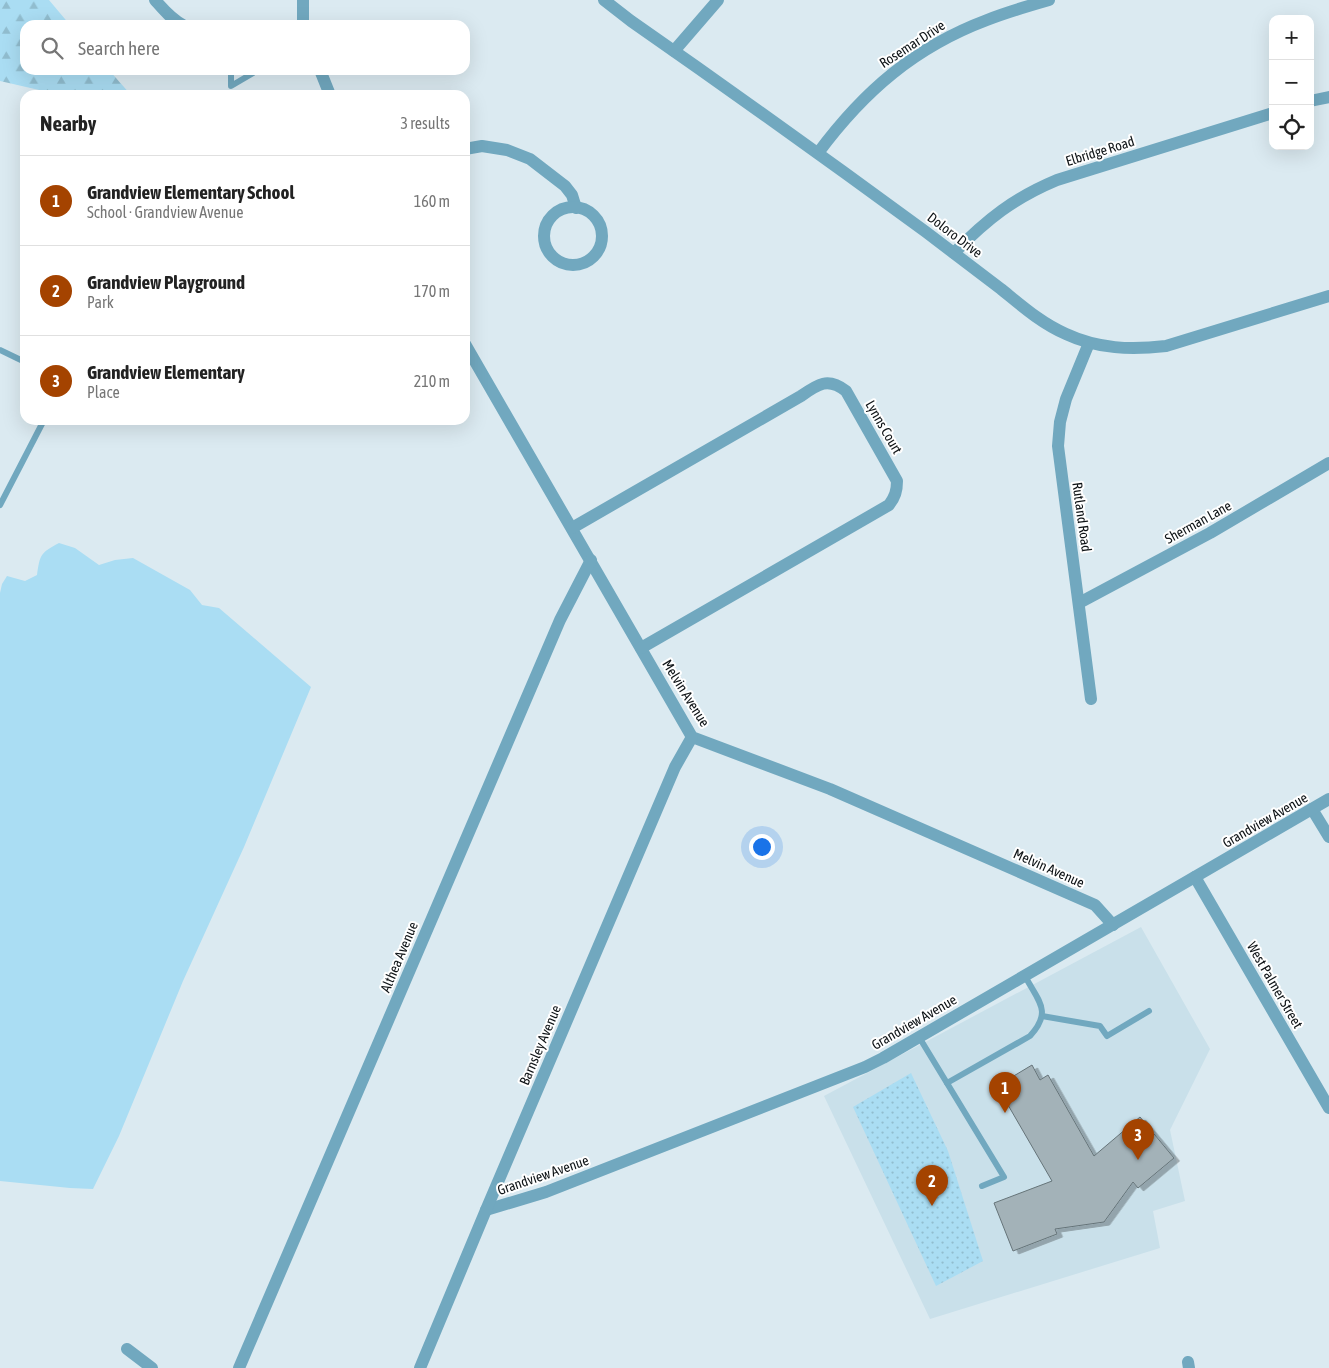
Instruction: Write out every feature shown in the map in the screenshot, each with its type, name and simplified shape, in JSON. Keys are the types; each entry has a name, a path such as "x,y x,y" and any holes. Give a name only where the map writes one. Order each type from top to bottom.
{"street":[{"path":"155,0 175,20"},
{"path":"303,0 304,20"},
{"name":"Doloro Drive","path":"604,0 630,21 818,152 954,253 1037,318 1066,334 1089,343 1121,349 1166,346 1329,296"},
{"path":"674,51 718,0"},
{"name":"Rosemar Drive","path":"818,152 856,105 902,65 929,48 986,20 1049,0"},
{"path":"322,75 328,90"},
{"path":"1314,100 1329,97"},
{"name":"Elbridge Road","path":"954,253 993,216 1035,189 1057,180 1269,114"},
{"path":"470,148 482,146 506,150 530,159 565,186 572,195 576,208"},
{"path":"572,207 576,208 582,208 598,220 602,237 600,247 595,255 587,262 570,265 560,262 552,256 544,238 546,228 554,215 562,210 572,207"},
{"name":"Rutland Road","path":"1089,343 1066,399 1060,422 1058,446 1091,699"},
{"name":"Melvin Avenue","path":"470,353 692,737 830,790 1095,905 1113,925"},
{"name":"Lynns Court","path":"572,528 814,387 829,383 838,385 846,391 897,481 897,490 889,505 641,648"},
{"name":"Sherman Lane","path":"1079,603 1210,533 1329,463"},
{"name":"Althea Avenue","path":"239,1368 560,620 590,560"},
{"name":"Barnsley Avenue","path":"423,1367 486,1210 675,767 692,737"},
{"name":"Grandview Avenue","path":"486,1210 546,1192 865,1067 1329,799"},
{"path":"1312,809 1329,837"},
{"name":"West Palmer Street","path":"1195,878 1329,1108"},
{"path":"127,1349 152,1368"}],"lane":[{"path":"231,75 231,86 250,75"},
{"path":"0,350 20,360"},
{"path":"0,506 41,425"},
{"path":"947,1083 1030,1036 1037,1028 1043,1009 1024,976"},
{"path":"1042,1016 1100,1026 1108,1036 1149,1011"},
{"path":"919,1037 1004,1177 982,1186"}],"shaded area":[{"path":"1141,927 1210,1049 1170,1130 1185,1201 1153,1211 1160,1248 930,1319 824,1096"}],"green space":[{"path":"0,0 49,0 66,20 20,20 20,75 113,75 127,90 39,90 0,81"},
{"path":"59,543 75,548 99,565 115,560 133,558 190,590 202,605 219,608 311,687 244,847 183,981 119,1136 93,1189 0,1181 0,593 2,584 7,576 25,581 37,575 39,563 44,552"},
{"path":"911,1073 948,1151 983,1261 936,1286 853,1107"}],"building":[{"path":"1032,1065 1040,1080 1048,1075 1094,1156 1140,1117 1174,1158 1138,1188 1133,1182 1104,1222 1055,1229 1057,1234 1013,1251 994,1203 1052,1181 997,1086"}],"place":[{"name":"Grandview Elementary School","path":"1005,1113"},
{"name":"Grandview Elementary","path":"1138,1160"},
{"name":"Grandview Playground","path":"932,1206"}]}
